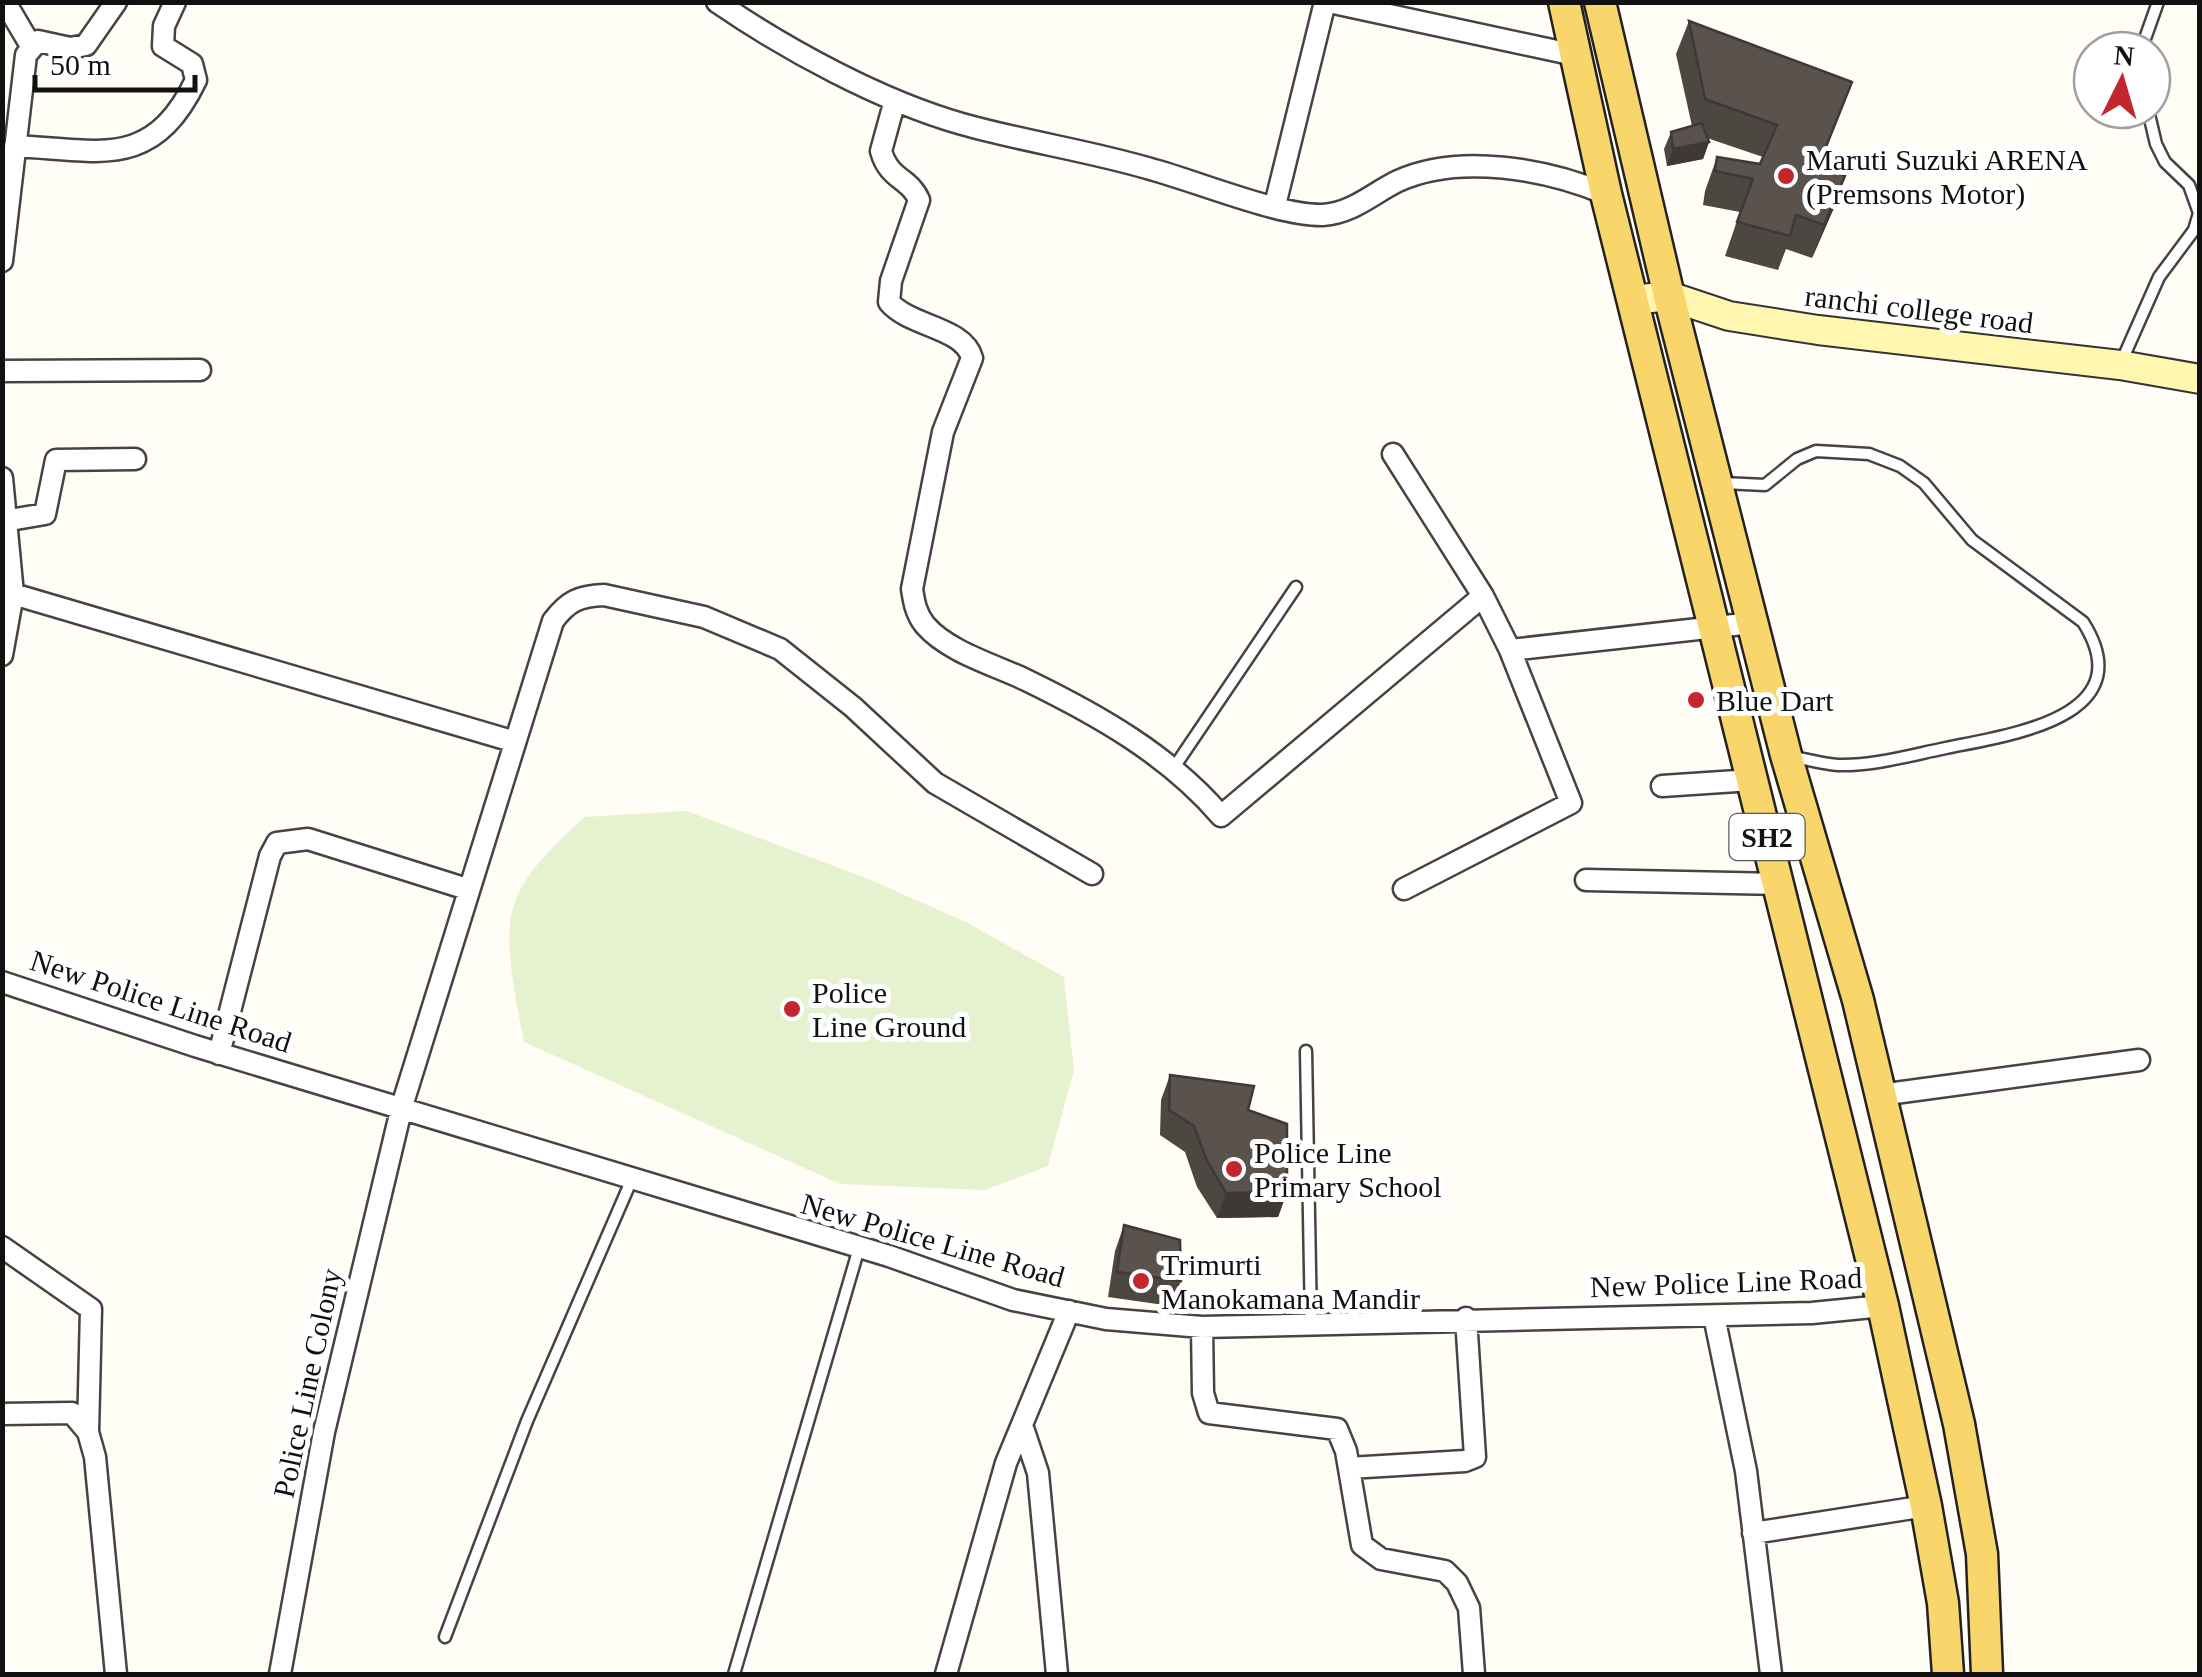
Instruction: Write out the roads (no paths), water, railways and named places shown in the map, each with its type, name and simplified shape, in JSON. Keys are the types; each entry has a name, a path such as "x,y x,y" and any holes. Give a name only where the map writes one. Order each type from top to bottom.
{"main road":[{"name":"SH2","path":"1564,2 1606,194 1884,1306 1943,1603 1948,1674"},
{"name":"SH2","path":"1600,2 1669,296 1786,756 1858,1000 1972,1490 1982,1554 1987,1674"}],"street":[{"path":"2,261 30,46 5,2"},
{"path":"30,46 38,42 80,48 116,2"},
{"path":"15,146 113,151 135,148 150,140 196,80 192,64 162,46 164,26 175,2"},
{"path":"718,2 895,100 958,123 1105,155 1299,213 1339,213 1426,171 1459,168 1569,178 1606,194"},
{"path":"1275,205 1327,2 1575,55"},
{"path":"895,100 881,151 894,178 917,192 919,200 891,280 889,302 908,318 959,340 969,348 972,358 944,432 912,589 915,609 926,626 951,644 1074,704 1173,769 1196,787 1221,816 1484,596"},
{"name":"ranchi college road","path":"1634,300 1669,296 1730,316 1818,330 2200,379"},
{"path":"2,370 200,370"},
{"path":"1394,454 1484,596 1510,650 1571,803 1404,889"},
{"path":"6,523 45,514 56,460 135,459"},
{"path":"2,478 13,594 2,655"},
{"path":"13,594 512,741"},
{"name":"Police Line Colony","path":"280,1674 324,1432 402,1106 512,741 553,622 580,596 604,595 704,618 780,649 825,683 935,783 1092,874"},
{"path":"1510,650 1752,623"},
{"path":"1662,786 1752,780"},
{"path":"219,1054 270,856 277,843 308,839 468,889"},
{"path":"1586,880 1780,884"},
{"name":"New Police Line Road","path":"2,982 219,1054 402,1106 1013,1300 1068,1312 1202,1327 1466,1318 1714,1316 1884,1306"},
{"path":"1880,1095 2139,1060"},
{"path":"2,1247 91,1309 88,1432 95,1456 116,1674"},
{"path":"946,1674 1006,1463 1068,1312"},
{"path":"1714,1316 1753,1532 1771,1674"},
{"path":"1349,1468 1465,1461 1475,1457 1466,1318"},
{"path":"1202,1327 1203,1393 1209,1413 1327,1425 1343,1438 1362,1545 1368,1553 1445,1571 1457,1583 1469,1608 1474,1674"},
{"path":"2,1414 72,1413 88,1432"},
{"path":"1022,1424 1038,1473 1057,1674"},
{"path":"1753,1532 1926,1506"}],"lane":[{"path":"2148,30 2158,2"},
{"path":"2120,366 2159,277 2194,230 2199,213 2189,184 2165,162 2153,130"},
{"path":"1716,482 1766,485 1798,458 1837,448 1869,454 1900,466 1932,491 1972,540 2083,622 2095,640 2096,672 2080,704 2062,718 2032,730 1881,761 1838,765 1786,756"},
{"path":"1173,769 1296,587"},
{"path":"1306,1051 1312,1324"},
{"path":"445,1637 527,1421 632,1179"},
{"path":"734,1674 859,1248"}],"place":[{"name":"Maruti Suzuki ARENA (Premsons Motor)","path":"1786,176"},
{"name":"Blue Dart","path":"1696,700"},
{"name":"Police Line Ground","path":"792,1009"},
{"name":"Police Line Primary School","path":"1234,1169"},
{"name":"Trimurti Manokamana Mandir","path":"1141,1281"}]}
